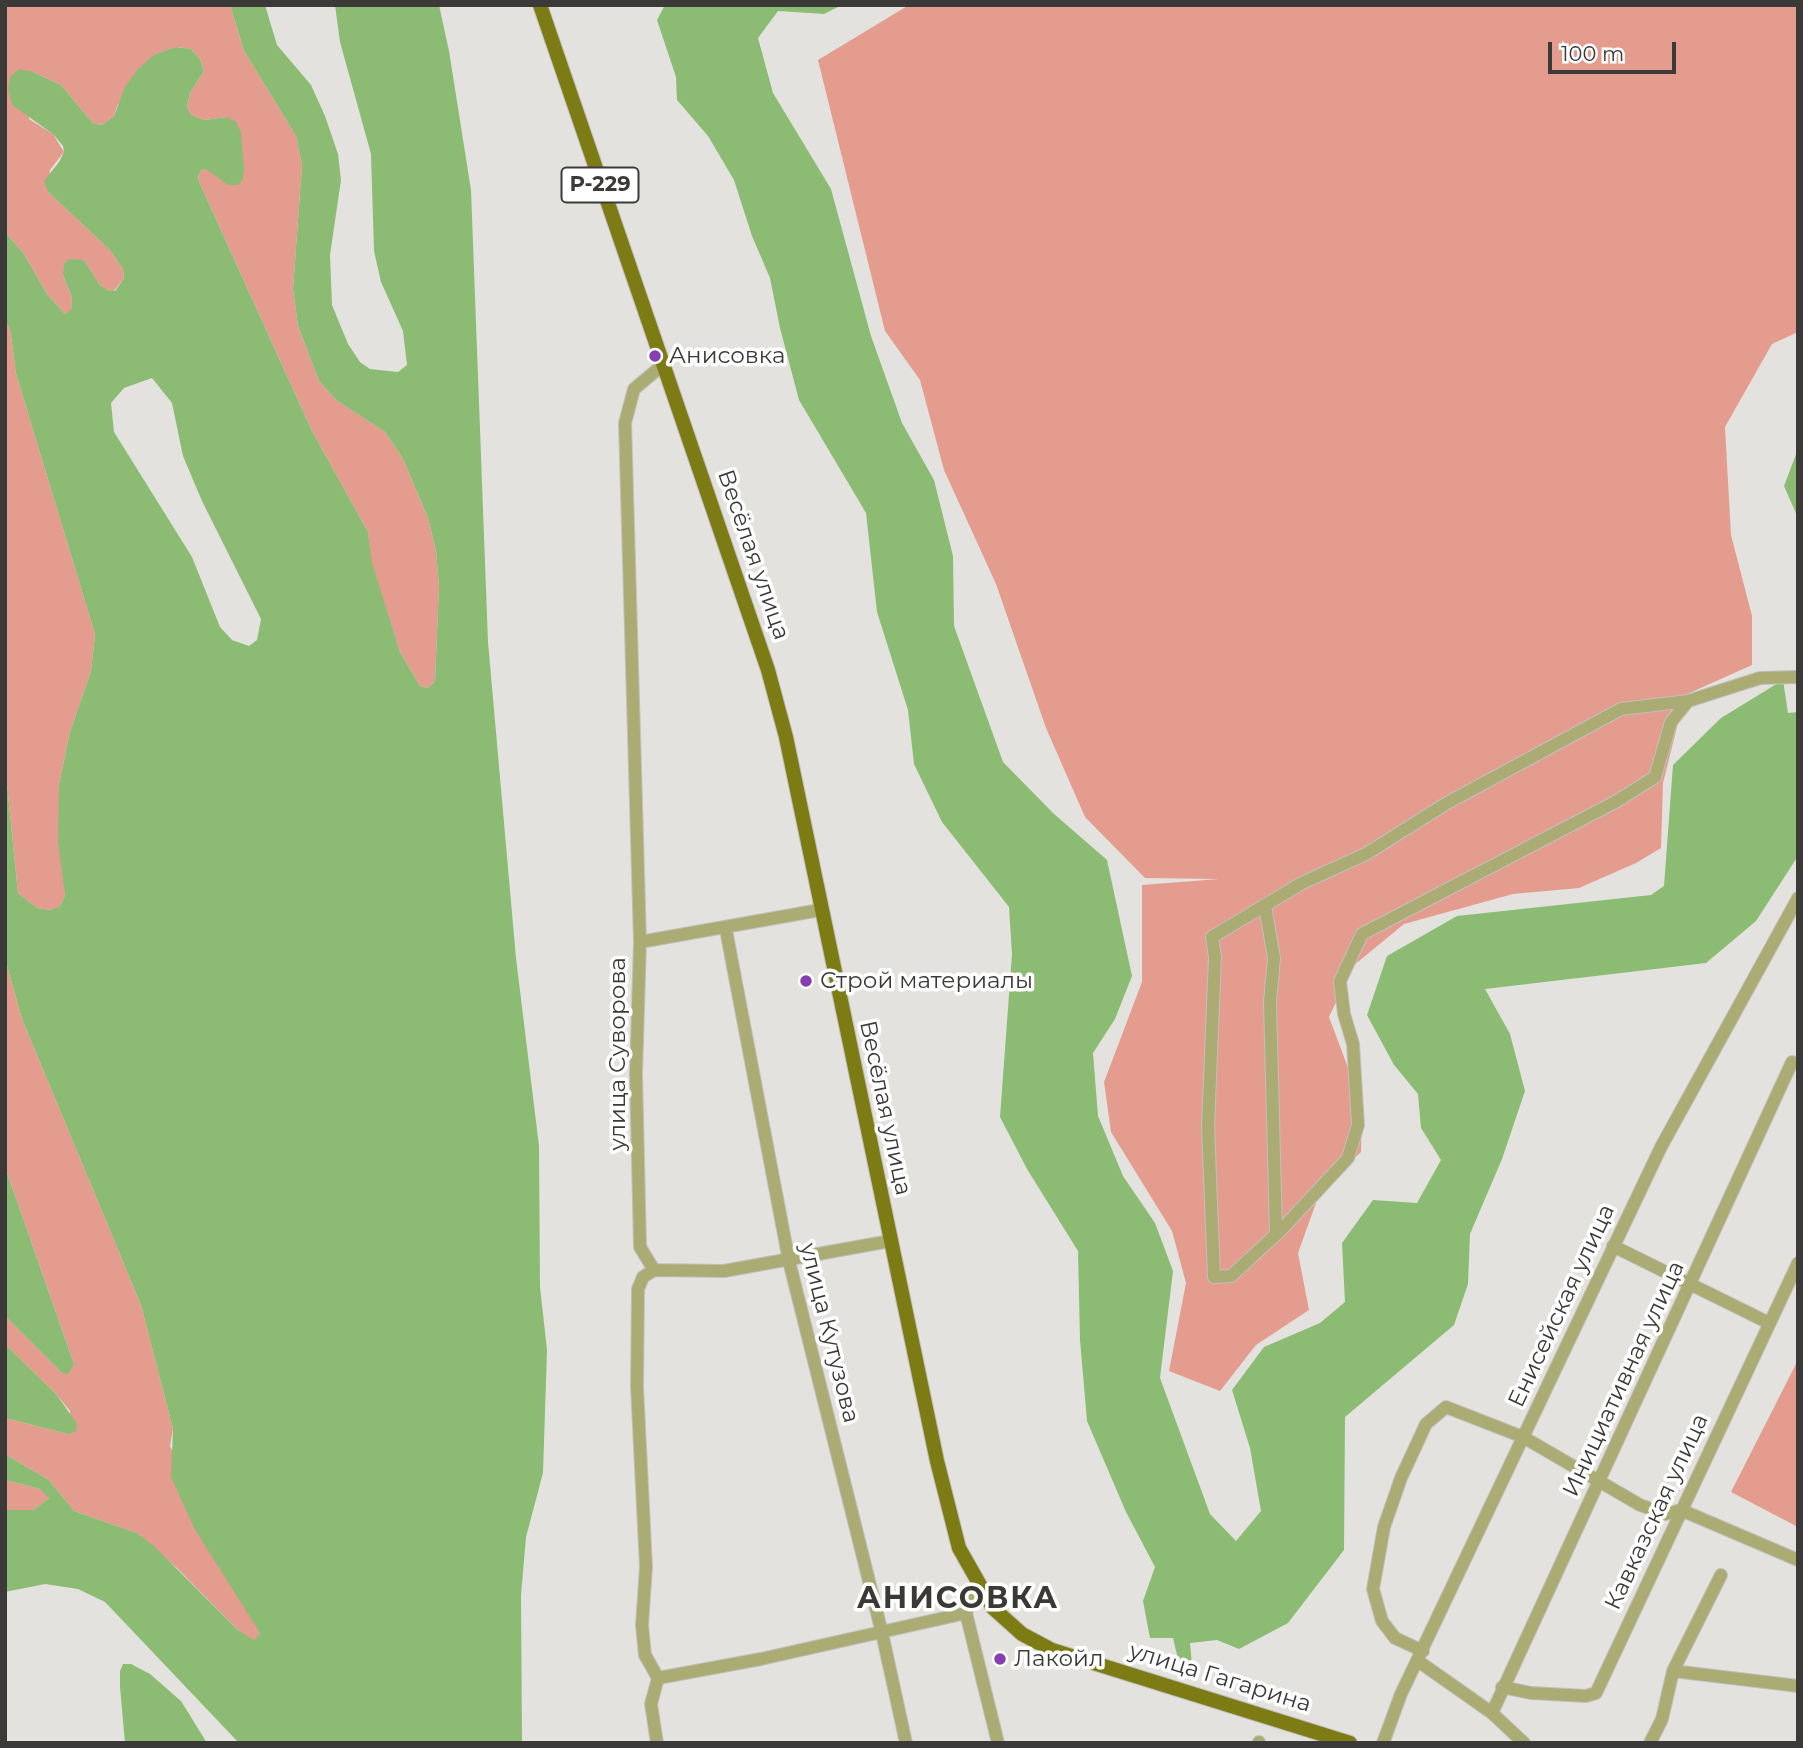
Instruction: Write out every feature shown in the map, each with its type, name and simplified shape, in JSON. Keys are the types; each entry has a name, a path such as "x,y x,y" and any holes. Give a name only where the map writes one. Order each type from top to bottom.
{"main road":[{"name":"Р-229","path":"540,5 664,364"},
{"name":"Весёлая улица","path":"664,364 768,670 786,737 937,1461 959,1548 977,1584"},
{"name":"улица Гагарина","path":"977,1584 993,1608 1022,1634 1052,1650 1350,1743"}],"street":[{"name":"улица Суворова","path":"654,1270 640,1247 636,1074 640,942 625,423 634,389 664,364"},
{"path":"1688,701 1671,722 1655,777 1618,801 1362,934 1340,981 1344,1014 1353,1044 1358,1125 1348,1158 1276,1234 1231,1276 1214,1277 1208,1127 1215,957 1212,937 1302,883 1366,854 1447,803 1621,709 1688,701 1760,678 1798,677"},
{"name":"Енисейская улица","path":"1383,1743 1420,1656 1661,1147 1794,912 1798,898"},
{"path":"1265,906 1274,958 1270,1002 1276,1234"},
{"path":"640,942 726,930 820,910"},
{"name":"улица Кутузова","path":"726,930 789,1261 882,1633 906,1743"},
{"name":"Инициативная улица","path":"1492,1713 1793,1062"},
{"path":"657,1743 651,1704 658,1678 645,1654 642,1625 646,1567 637,1387 638,1289 643,1277 654,1270 724,1271 890,1241"},
{"path":"1613,1246 1769,1323"},
{"name":"Кавказская улица","path":"1502,1687 1531,1693 1586,1696 1596,1693 1798,1263"},
{"path":"1524,1743 1492,1713 1395,1639 1382,1621 1373,1589 1390,1509 1426,1424 1441,1409 1455,1408 1523,1437 1649,1508 1667,1514 1681,1510 1798,1560"},
{"path":"1650,1743 1661,1719 1673,1671 1721,1575"},
{"path":"977,1584 966,1613 998,1743"},
{"path":"658,1678 690,1674 966,1613"},
{"path":"1673,1671 1798,1685"}],"shaded area":[{"path":"5,5 230,5 244,51 296,136 302,165 293,289 298,326 319,381 336,400 385,432 403,459 428,518 436,551 439,586 435,681 428,688 420,686 400,652 371,563 368,532 312,431 200,184 198,177 201,170 206,169 227,117 204,120 191,115 187,107 190,93 204,71 200,59 191,49 177,47 155,54 117,106 114,116 102,125 93,123 61,85 33,72 29,119 53,134 64,152 50,170 48,192 110,250 123,269 124,278 114,291 100,285 84,260 63,275 72,297 71,311 65,314 47,294 24,254 5,232"},
{"path":"230,5 265,5 277,45 311,85 338,154 341,180 330,255 332,305 348,344 360,362 370,369 398,372 407,365 403,331 381,282 374,251 371,154 340,42 335,5 439,5 449,51 471,190 488,642 516,958 539,1146 540,1287 547,1350 543,1473 526,1537 521,1595 522,1743 239,1743 105,1602 78,1589 45,1584 5,1592 5,1510 33,1510 49,1498 40,1489 5,1480 5,1454 49,1480 74,1511 137,1533 154,1546 238,1630 254,1640 260,1633 194,1528 171,1477 173,1429 141,1305 22,1019 5,959 5,764 18,893 37,908 50,910 60,906 65,895 58,842 59,784 70,732 91,671 95,634 16,374 10,329 5,321 5,232 24,254 47,294 65,314 71,310 72,297 63,275 64,264 69,259 84,260 100,285 108,290 115,291 124,278 123,269 110,250 48,192 44,181 59,162 64,152 63,146 53,134 12,105 8,88 10,77 19,69 33,72 61,85 93,123 102,125 114,116 125,87 138,69 155,54 176,47 191,49 200,59 204,71 190,93 187,107 191,115 204,120 227,117 236,122 241,132 244,168 243,179 238,185 228,185 206,169 201,170 198,177 200,184 312,431 368,532 372,563 400,652 420,686 428,688 435,681 439,586 436,551 428,518 403,459 385,432 336,400 319,381 298,326 293,289 302,165 296,136 244,51","holes":["152,378 172,403 183,456 202,501 261,619 257,640 249,646 232,640 220,627 192,557 114,432 111,403 124,388"]},
{"path":"665,5 842,5 824,14 778,11 758,38 773,93 831,189 871,336 902,423 934,480 953,556 954,626 1003,762 1053,813 1107,860 1132,976 1115,1019 1093,1053 1098,1116 1123,1176 1155,1223 1173,1271 1160,1378 1210,1514 1236,1541 1261,1511 1250,1448 1232,1390 1264,1347 1320,1323 1345,1302 1342,1243 1373,1200 1417,1203 1441,1160 1421,1128 1418,1094 1394,1065 1367,1015 1387,956 1457,916 1651,895 1664,886 1673,765 1721,718 1783,680 1788,713 1798,712 1798,856 1756,921 1706,963 1485,989 1510,1034 1525,1091 1502,1159 1470,1234 1468,1284 1454,1325 1345,1417 1344,1550 1288,1623 1239,1649 1217,1640 1190,1643 1192,1665 1178,1659 1173,1638 1150,1638 1143,1601 1155,1567 1126,1512 1087,1421 1080,1340 1078,1251 1027,1169 1000,1117 1012,954 1009,907 942,822 914,764 908,710 877,612 866,513 799,400 770,278 752,236 734,180 708,136 677,100 676,77 657,20"},
{"path":"909,5 1798,5 1798,332 1772,344 1725,427 1731,535 1752,616 1752,665 1685,695 1663,783 1661,848 1636,863 1579,888 1513,894 1404,924 1353,966 1329,1017 1362,1105 1361,1152 1320,1192 1298,1253 1309,1310 1256,1345 1220,1391 1169,1371 1186,1283 1172,1231 1111,1132 1104,1082 1142,982 1142,885 1219,879 1145,878 1085,817 1046,728 996,584 944,470 920,380 885,331 818,60"},
{"path":"5,321 10,329 16,374 95,634 91,671 70,732 59,784 65,895 60,906 50,910 37,908 18,893 5,764"},
{"path":"1798,449 1798,518 1784,486"},
{"path":"5,959 22,1019 141,1305 173,1429 170,1446 260,1633 254,1641 238,1630 178,1569 137,1533 74,1511 49,1480 5,1454 5,1418 68,1434 70,1411 5,1344 5,1316 62,1373 74,1364 5,1167"},
{"path":"5,1167 74,1364 68,1374 62,1373 5,1316"},
{"path":"5,1344 57,1395 77,1424 76,1431 68,1434 5,1418"},
{"path":"1798,1360 1798,1527 1731,1492"},
{"path":"5,1480 40,1489 47,1493 49,1498 33,1510 5,1510"},
{"path":"123,1664 131,1664 150,1674 181,1701 207,1743 125,1743 120,1687"}],"place":[{"name":"Анисовка","path":"655,356"},
{"name":"Строй материалы","path":"806,981"},
{"name":"Лакойл","path":"1000,1659"}],"district":[{"name":"АНИСОВКА","path":"958,1599"}]}
